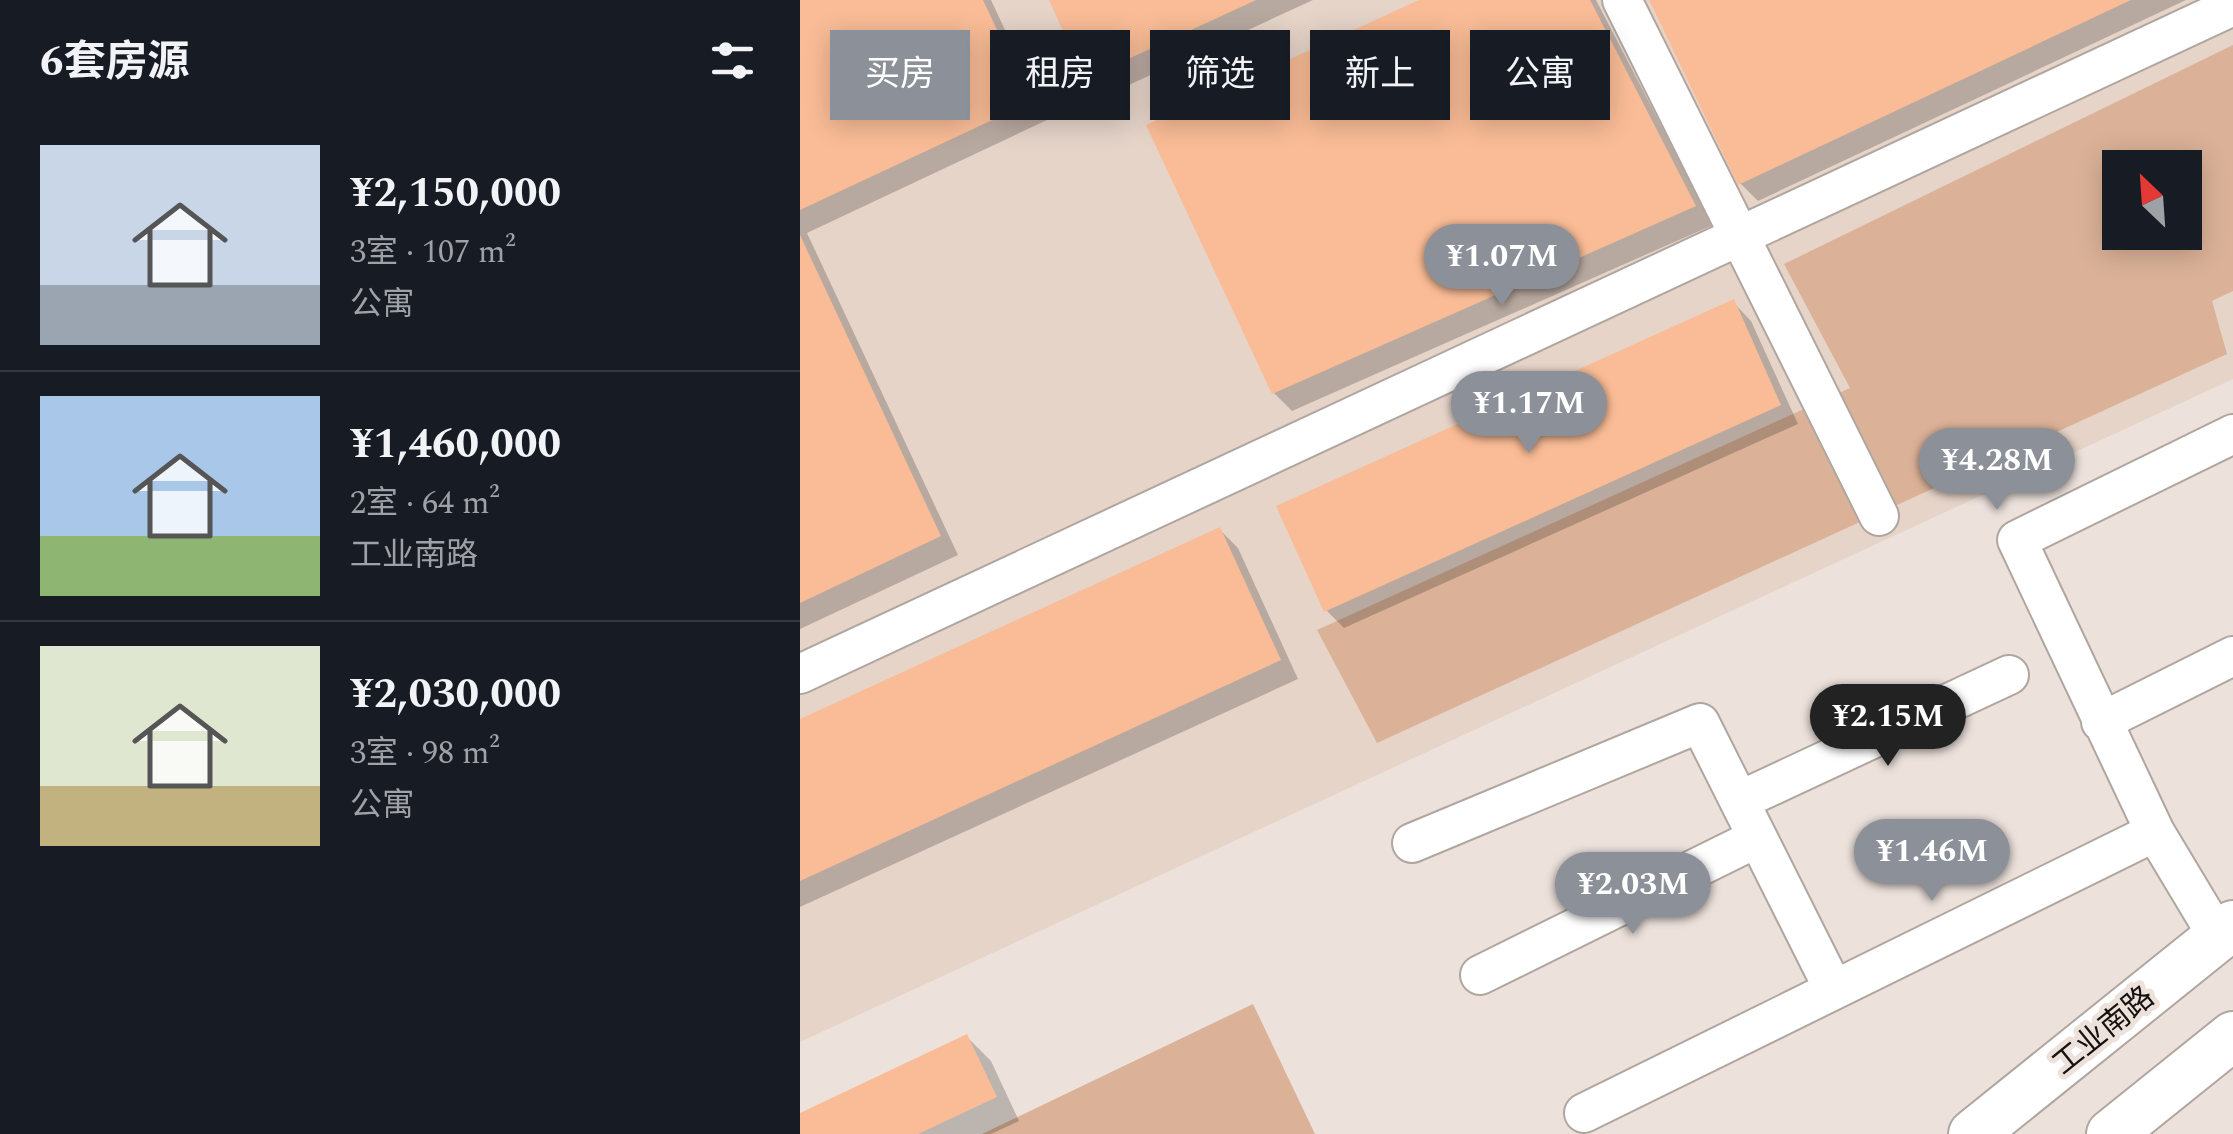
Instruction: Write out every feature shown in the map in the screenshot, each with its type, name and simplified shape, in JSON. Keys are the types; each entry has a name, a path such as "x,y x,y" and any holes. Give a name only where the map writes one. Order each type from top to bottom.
{"main road":[{"name":"工业南路","path":"1973,1134 2226,931"},
{"path":"2110,1134 2233,1036"}],"street":[{"path":"1622,0 1880,516"},
{"path":"800,674 2233,6"},
{"path":"2226,931 2154,832 2017,540 2233,434"},
{"path":"2101,722 2233,656"},
{"path":"1739,801 2009,675"},
{"path":"1412,843 1700,724 1834,990"},
{"path":"1584,1112 2154,832"},
{"path":"1480,975 1757,838"}],"shaded area":[{"path":"800,0 2233,0 2233,379 800,1042"},
{"path":"2233,45 2233,291 2212,301 2227,354 1377,743 1317,630 1850,388 1784,264"},
{"path":"1253,1004 1315,1134 982,1134"}],"building":[{"path":"800,0 983,0 997,30 990,30 992,120 800,210"},
{"path":"1049,0 1256,0 1191,30 1150,30 1150,49 1130,58 1130,30 1063,30"},
{"path":"1419,0 1590,0 1605,30 1470,30 1470,120 1610,120 1610,39 1696,206 1272,394 1146,125 1157,120 1290,120 1290,59 1310,50 1310,120 1450,120 1450,30 1353,30"},
{"path":"1649,0 2131,0 1738,185"},
{"path":"800,235 941,536 800,603"},
{"path":"1734,299 1781,405 1324,612 1276,506"},
{"path":"1220,527 1281,660 800,881 800,719"},
{"path":"967,1034 997,1097 918,1134 800,1134 800,1113"}]}
